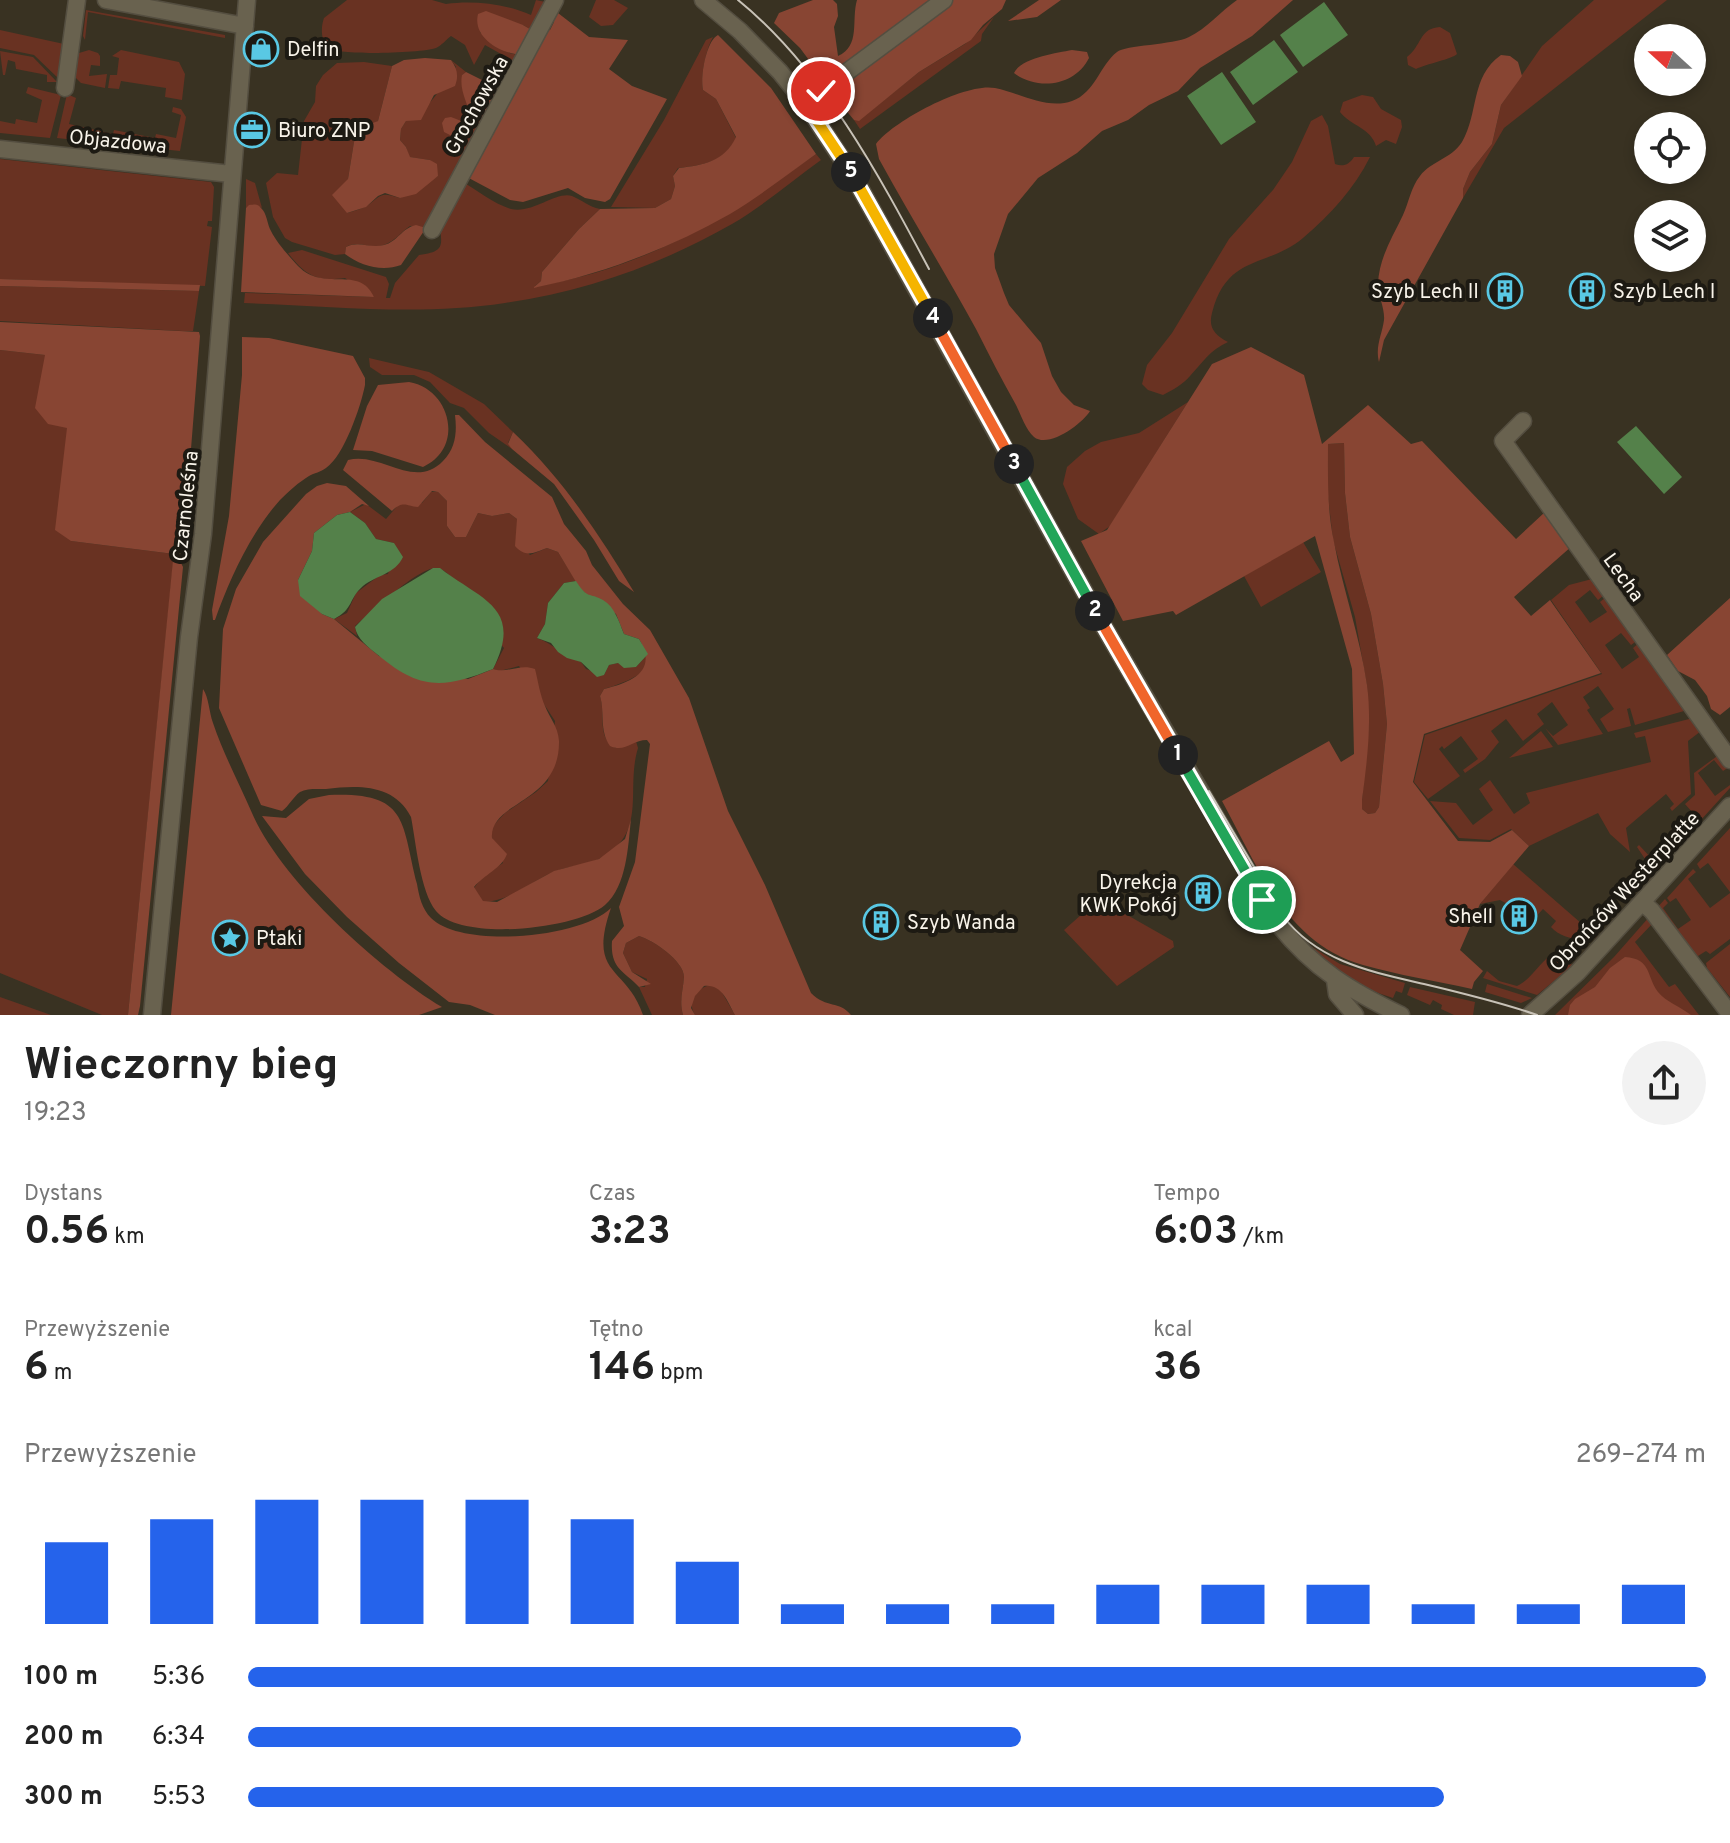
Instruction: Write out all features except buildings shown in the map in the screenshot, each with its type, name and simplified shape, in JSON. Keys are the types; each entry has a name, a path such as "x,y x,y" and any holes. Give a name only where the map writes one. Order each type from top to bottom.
{"street":[{"path":"65,88 77,0"},
{"path":"106,0 245,26"},
{"name":"Czarnoleśna","path":"152,1015 189,637 203,534 247,0"},
{"name":"Grochowska","path":"432,230 555,0"},
{"path":"703,0 740,31 780,72 805,103 855,179 1104,627 1262,900 1300,952 1335,980 1401,1015"},
{"path":"805,103 944,0"},
{"name":"Objazdowa","path":"0,149 231,174"},
{"name":"Lecha","path":"1523,421 1503,441 1730,760"},
{"name":"Obrońców Westerplatte","path":"1530,1015 1543,1009 1730,806"},
{"path":"1642,902 1730,1014"},
{"path":"1335,980 1337,994 1355,1015"}],"shaded area":[{"path":"347,0 478,3 511,8 531,15 536,0 550,3 535,32 523,25 480,32 499,48 522,55 517,63 485,45 474,65 465,45 451,36 436,48 415,51 364,53 329,48 323,38 324,18"},
{"path":"596,0 614,0 628,8 613,25 601,26 589,17"},
{"path":"813,0 833,0 837,4 838,16 834,27 838,56 845,52 853,39 857,0 933,0 826,83 800,48 774,23 779,13"},
{"path":"948,0 1006,0 1002,9 971,40 919,72 859,121 854,120 829,90"},
{"path":"1039,0 1061,0 1037,17 1008,21"},
{"path":"1237,0 1293,0 1252,36 1200,68 1178,91 1102,131 1077,153 1038,178 1008,214 994,254 995,268 1004,293 1009,305 1041,343 1061,392 1074,405 1090,411 1073,428 1048,440 1040,440 1026,426 964,308 879,159 876,144 913,115 967,91 995,88 1043,102 1072,101 1086,92 1117,52 1189,37"},
{"path":"1594,0 1667,0 1504,128 1463,198 1470,172 1492,144 1501,105 1542,46"},
{"path":"1324,2 1348,35 1303,67 1280,35"},
{"path":"86,10 225,35 225,38 88,12 85,40"},
{"path":"486,11 535,32 522,55 506,52 484,37 477,23 478,14"},
{"path":"558,13 589,37 628,40 609,69 632,86 667,99 610,199 605,202 585,198 568,188 523,202 510,200 465,176 544,31 550,30 553,16"},
{"path":"994,17 982,34 981,41 860,129 854,120 859,120 919,72 965,44"},
{"path":"1440,27 1450,33 1457,54 1416,69 1408,65 1407,57 1424,34"},
{"path":"0,30 64,44 59,79 34,55 0,48"},
{"path":"718,35 771,88 816,154 707,227 610,268 533,288 541,281 542,272 600,209 655,208 671,199 675,186 673,176 679,168 712,161 731,145 736,137 716,99 703,90 702,84 707,52"},
{"path":"713,37 704,63 703,90 716,99 736,138 726,152 712,161 678,168 673,176 675,186 671,199 655,208 611,207 664,120 706,40"},
{"path":"1274,40 1298,72 1253,105 1230,72"},
{"path":"89,50 98,53 100,66 91,65 89,76 107,74 105,88 81,83 75,77 79,53"},
{"path":"121,50 179,62 185,74 182,100 165,97 166,88 121,81 119,89 108,88 110,75 117,75 119,58 112,56"},
{"path":"1072,50 1087,52 1089,58 1075,75 1065,80 1045,84 1014,73 1031,60"},
{"path":"0,51 33,57 57,82 47,82 47,75 16,69 15,62 8,60 3,75"},
{"path":"1501,55 1510,56 1518,62 1522,76 1501,105 1492,144 1470,172 1463,198 1384,340 1379,362 1378,346 1384,316 1378,284 1387,248 1417,180 1462,142 1484,74"},
{"path":"404,60 451,60 457,72 455,86 434,95 421,120 406,121 400,140 410,157 437,164 438,176 416,194 400,198 385,193 366,207 347,213 332,195 348,179 354,142 360,128 378,121 392,66"},
{"path":"451,60 466,72 462,75 465,94 482,121 426,228 410,226 384,245 350,245 346,247 345,254 335,255 285,238 273,217 266,183 277,173 298,175 304,121 315,102 316,86 323,75 337,63 364,62 392,66 378,121 354,142 347,213 366,206 382,195 400,198 438,176 430,160 409,157 400,140 401,129 447,81 456,67"},
{"path":"466,72 490,84 496,96 482,121 476,122 471,118 462,86 462,75"},
{"path":"1222,72 1256,122 1221,145 1187,96"},
{"path":"28,87 61,95 50,138 0,133 0,121 15,124 16,119 37,123 42,100 26,93"},
{"path":"67,94 76,98 69,124 113,134 114,130 155,138 156,134 176,138 181,115 172,112 173,107 181,109 186,117 180,151 57,138"},
{"path":"1362,95 1373,97 1381,109 1401,120 1402,127 1396,144 1386,140 1376,146 1370,135 1340,112 1343,102"},
{"path":"1322,115 1328,126 1335,164 1346,165 1354,157 1370,157 1357,180 1303,238 1238,271 1227,281 1219,294 1211,323 1216,334 1228,342 1211,353 1174,389 1163,395 1148,390 1142,384 1147,365 1172,333 1229,239 1273,190 1292,162 1311,121"},
{"path":"451,117 469,124 469,136 462,141 444,132 442,123 445,118"},
{"path":"816,154 821,160 732,224 651,264 564,292 505,303 440,309 244,303 245,293 373,297 345,278 319,278 306,272 288,253 302,250 386,277 389,284 386,298 390,298 395,283 419,255 440,247 443,212 461,181 511,209 528,208 566,195 600,209 542,272 541,281 535,286 613,267 684,237 750,199"},
{"path":"0,159 211,182 214,187 212,221 208,221 207,226 212,227 205,286 0,279"},
{"path":"246,179 255,183 262,208 256,205 246,208"},
{"path":"257,205 263,210 276,240 308,274 359,282 374,297 241,292 246,208"},
{"path":"416,225 426,228 401,265 372,267 345,254 346,247 351,245 379,246 389,243"},
{"path":"0,279 200,285 199,291 0,286"},
{"path":"0,286 199,291 193,331 182,331 0,321"},
{"path":"0,322 199,332 183,549 174,550 174,554 71,541 55,530 67,428 48,424 35,408 45,355 0,350"},
{"path":"242,337 269,338 353,356 365,378 365,385 356,417 339,453 326,468 294,487 269,513 242,557 213,620 212,610 229,516 242,375"},
{"path":"1251,347 1304,375 1322,444 1368,405 1411,444 1422,441 1516,539 1545,512 1572,546 1514,597 1531,616 1550,600 1601,673 1424,734 1413,782 1458,841 1490,842 1512,830 1529,846 1480,904 1460,950 1483,971 1472,989 1363,965 1336,955 1313,940 1277,899 1222,801 1329,741 1341,762 1354,754 1352,669 1315,536 1176,615 1173,611 1123,621 1081,541 1107,530 1212,364","holes":["1344,443 1350,537 1371,614 1387,724 1379,807 1375,813 1368,814 1362,809 1369,728 1367,685 1332,530 1328,444"]},
{"path":"0,350 45,355 67,427 71,541 174,554 128,1015 102,1015 0,973"},
{"path":"369,358 429,372 484,404 513,432 508,443 512,449 489,433 464,408 450,403 430,382 414,375 382,375 370,367"},
{"path":"409,382 435,396 448,420 444,447 436,458 423,467 372,451 353,450 367,406 378,385"},
{"path":"1188,402 1110,526 1099,534 1078,519 1063,484 1067,467 1101,442 1139,433"},
{"path":"455,415 459,415 485,442 552,497 564,524 586,551 592,565 623,604 650,630 689,698 728,811 765,885 811,993 822,1001 842,1007 851,1015 735,1015 720,991 704,986 695,996 691,1008 695,1015 683,1015 683,971 667,952 639,936 626,943 623,953 632,972 651,984 639,987 616,964 612,941 624,926 619,907 635,862 650,744 647,740 620,748 610,746 604,734 600,696 604,689 633,679 640,673 646,659 639,639 624,634 616,614 579,587 558,552 547,548 534,553 519,550 515,546 517,519 509,513 492,516 478,513 466,537 455,537 447,526 447,501 438,492 432,491 418,507 402,505 392,511 343,470 348,460 360,459 409,471 432,469 443,461 453,445"},
{"path":"1636,426 1682,477 1664,494 1617,442"},
{"path":"513,432 548,468 579,508 634,592 619,581 554,484 508,444"},
{"path":"1344,443 1350,537 1371,614 1387,724 1379,807 1375,813 1368,814 1362,809 1369,724 1367,686 1355,617 1333,540 1328,496 1328,444"},
{"path":"327,483 346,486 369,506 362,504 350,512 337,515 314,533 312,551 298,580 322,614 334,619 379,656 468,679 493,669 535,669 543,702 558,736 556,762 549,778 501,816 494,826 492,838 507,854 474,887 483,901 497,902 554,871 599,859 625,839 631,819 622,877 605,905 591,913 546,926 520,929 469,927 449,921 436,911 426,892 419,866 411,817 395,798 374,789 351,787 303,791 282,811 261,805 219,708 223,629 236,589 263,542 306,494"},
{"path":"431,492 438,492 447,501 447,526 455,537 466,537 478,513 492,516 509,513 517,519 516,540 530,555 547,548 558,552 576,581 564,583 548,603 545,624 537,638 581,662 586,669 604,675 609,665 618,663 636,667 648,654 643,671 604,689 600,696 604,732 610,744 616,748 636,741 638,748 630,824 624,837 614,849 599,859 557,871 492,901 483,902 474,888 483,876 503,863 491,828 505,813 548,781 555,721 519,666 500,671 493,669 504,648 472,602 443,570 428,570 406,583 355,626 357,636 334,619 347,613 356,593 380,575 388,574 394,543 376,539 365,523 350,512 366,504 386,519 399,504 422,503"},
{"path":"350,512 365,523 376,539 394,543 403,557 391,571 363,586 348,608 334,619 322,614 300,596 298,580 312,551 314,533 337,515"},
{"path":"1303,542 1321,572 1261,607 1244,576"},
{"path":"173,560 183,567 140,1006 138,1015 128,1015"},
{"path":"433,568 440,568 483,598 501,618 504,632 493,669 446,683 420,680 393,666 358,635 355,627 382,599"},
{"path":"1592,579 1604,595 1598,600 1590,590 1575,602 1590,623 1607,612 1600,602 1606,597 1638,640 1631,645 1621,633 1605,645 1622,669 1639,657 1633,648 1640,642 1691,709 1635,725 1630,708 1627,709 1631,726 1608,732 1600,719 1614,709 1598,686 1583,697 1590,708 1587,710 1603,734 1558,745 1545,728 1553,736 1568,725 1552,702 1537,714 1544,724 1523,741 1506,719 1491,731 1499,742 1485,759 1465,773 1463,770 1478,759 1461,736 1444,749 1442,746 1439,749 1460,776 1428,799 1414,782 1425,735 1602,674 1551,600 1569,585"},
{"path":"576,581 586,593 611,607 624,634 639,639 648,654 636,667 624,668 618,663 609,665 604,675 597,677 581,662 567,658 551,643 537,638 545,624 548,603 564,583"},
{"path":"1730,598 1730,707 1720,715 1711,709 1707,696 1695,680 1678,671 1667,655"},
{"path":"203,689 226,757 266,839 285,866 308,894 362,947 442,1007 419,1015 171,1015"},
{"path":"1697,717 1705,728 1688,741 1691,794 1672,811 1670,808 1674,804 1666,794 1626,828 1630,852 1610,834 1598,813 1529,846 1511,829 1490,840 1459,838 1430,801 1456,803 1473,825 1493,810 1479,789 1490,780 1514,814 1530,803 1526,793 1651,762 1645,736 1636,738 1634,733"},
{"path":"1541,731 1553,747 1509,758"},
{"path":"1720,754 1729,767 1723,771 1714,760 1698,773 1715,796 1730,785 1730,788 1700,821 1685,804 1695,795 1694,773"},
{"path":"329,795 374,799 388,805 397,815 408,843 423,906 431,918 446,928 494,936 549,933 575,927 611,908 603,947 606,959 636,999 643,1015 495,1015 470,1005 449,1002 347,917 305,874 262,816 286,818 309,799"},
{"path":"1696,822 1653,871 1637,847 1639,845 1653,860"},
{"path":"1730,828 1730,892 1708,863 1700,869 1697,864"},
{"path":"1513,864 1597,937 1566,937 1551,927 1556,921 1543,909 1531,922 1526,920 1530,914 1522,907 1518,910 1500,900 1480,904"},
{"path":"1693,869 1696,872 1688,879 1710,908 1730,893 1730,939 1710,954 1706,951 1698,956 1690,954 1655,910 1665,899 1668,903 1663,908 1678,929 1691,920 1676,898 1670,902 1667,898"},
{"path":"1099,899 1173,941 1174,947 1117,986 1064,930"},
{"path":"1650,916 1652,924 1635,942 1669,987 1675,984 1699,1015 1555,1015 1614,957"},
{"path":"639,936 667,952 683,971 683,1015 652,1015 639,987 645,987 647,979 632,972 623,953 626,943"},
{"path":"1730,944 1730,997 1706,963"},
{"path":"1312,947 1340,964 1405,983 1402,993 1396,991 1393,998 1359,984 1310,950"},
{"path":"1557,952 1569,956 1572,966 1537,995 1483,978 1487,971 1499,981 1517,986"},
{"path":"1625,957 1640,961 1658,992 1691,1015 1568,1015 1575,999 1595,987 1610,968"},
{"path":"1487,984 1532,998 1521,1003 1485,992"},
{"path":"712,985 720,989 735,1015 695,1015 692,1005 695,996 702,988"},
{"path":"1410,987 1475,1002 1473,1015 1454,1015 1441,1009 1442,1005 1433,1000 1430,1005 1407,995"},
{"path":"0,997 51,1015 0,1015"}],"tram line":[{"path":"738,0 768,27 822,90 869,161 929,269"},
{"path":"1209,791 1283,916 1312,944 1347,963 1385,975 1537,1015"}],"place":[{"name":"Delfin","path":"261,49"},
{"name":"Biuro ZNP","path":"252,130"},
{"name":"Szyb Lech II","path":"1505,291"},
{"name":"Szyb Lech I","path":"1587,291"},
{"name":"Dyrekcja KWK Pokój","path":"1203,893"},
{"name":"Shell","path":"1519,916"},
{"name":"Szyb Wanda","path":"881,922"},
{"name":"Ptaki","path":"230,938"}],"route":[{"path":"821,91 805,103 855,179 1104,627 1262,900"}]}
